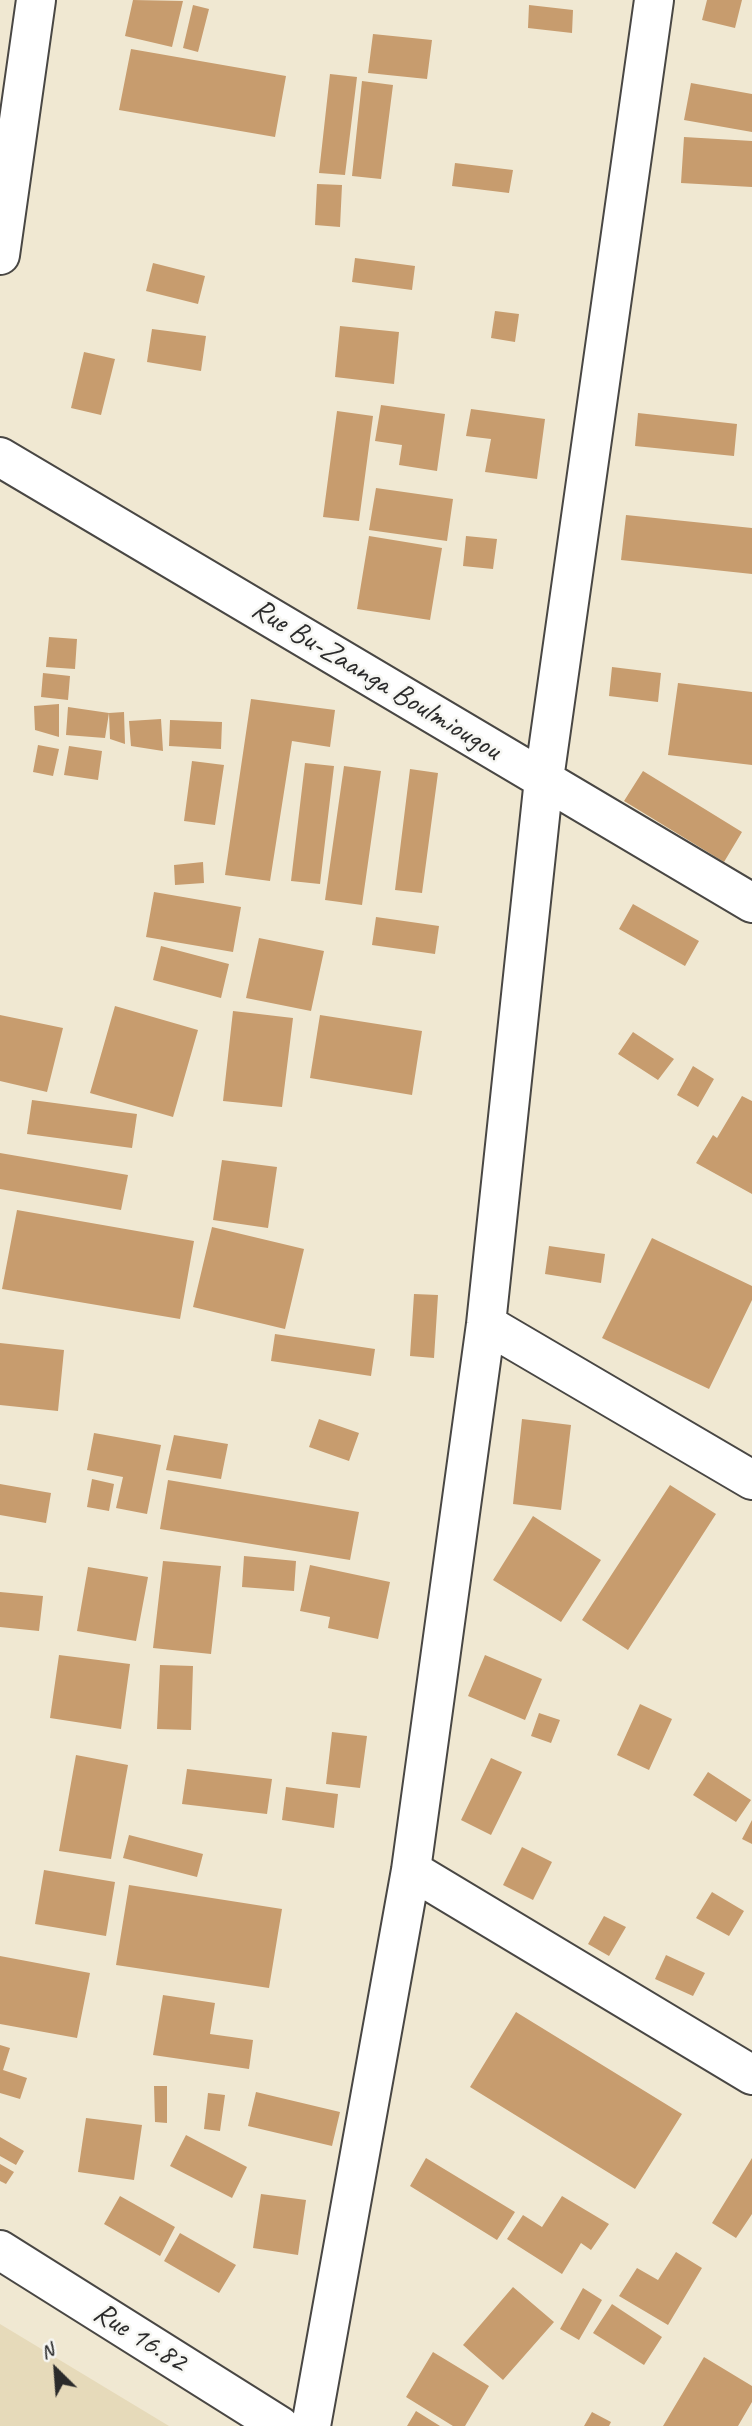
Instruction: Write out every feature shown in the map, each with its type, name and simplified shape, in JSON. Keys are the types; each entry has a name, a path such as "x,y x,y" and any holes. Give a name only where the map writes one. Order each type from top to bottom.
{"street":[{"path":"0,255 12,78 36,0"},
{"path":"311,2426 411,1870 486,1324 544,779 654,0"},
{"name":"Rue Bu-Zaanga Boulmiougou","path":"0,457 752,903"},
{"path":"486,1324 752,1480"},
{"path":"411,1870 752,2075"},
{"name":"Rue 16.82","path":"0,2250 279,2426"}],"shaded area":[{"path":"0,2324 169,2426 0,2426"}],"building":[{"path":"133,0 183,1 172,47 125,36"},
{"path":"707,0 742,0 735,28 702,20"},
{"path":"193,5 209,9 198,52 183,48"},
{"path":"529,5 573,10 572,33 528,28"},
{"path":"373,34 432,40 427,79 368,73"},
{"path":"131,49 286,76 275,137 119,110"},
{"path":"330,74 357,77 345,175 319,173"},
{"path":"362,81 393,85 381,179 352,176"},
{"path":"691,83 752,94 752,132 684,120"},
{"path":"684,137 752,141 752,187 681,183"},
{"path":"455,163 513,170 509,193 452,186"},
{"path":"317,184 342,185 340,227 315,225"},
{"path":"355,258 415,266 412,290 352,282"},
{"path":"153,263 205,276 198,304 146,291"},
{"path":"495,311 519,314 515,342 491,338"},
{"path":"340,326 399,332 394,384 335,377"},
{"path":"152,329 206,336 201,371 147,362"},
{"path":"84,352 115,359 101,415 71,408"},
{"path":"381,405 445,414 437,471 399,465 402,445 375,441"},
{"path":"471,409 545,419 537,479 485,472 491,439 466,436"},
{"path":"337,411 373,416 359,521 323,517"},
{"path":"638,413 737,424 734,456 635,446"},
{"path":"376,488 453,499 447,541 369,530"},
{"path":"626,515 752,528 752,574 621,560"},
{"path":"369,536 442,548 430,620 357,609"},
{"path":"466,536 497,539 493,569 463,566"},
{"path":"49,637 77,639 75,669 46,667"},
{"path":"612,667 661,673 658,702 609,696"},
{"path":"43,673 70,676 68,700 41,697"},
{"path":"678,683 752,692 752,765 668,755"},
{"path":"251,699 335,710 330,747 292,741 270,881 225,875"},
{"path":"59,704 59,737 35,730 34,706"},
{"path":"68,707 109,713 105,738 66,735"},
{"path":"124,712 125,744 110,739 109,713"},
{"path":"161,719 163,751 131,746 129,721"},
{"path":"170,720 222,722 221,749 169,746"},
{"path":"38,745 59,749 53,776 33,772"},
{"path":"69,746 102,751 98,780 64,775"},
{"path":"192,761 224,765 215,825 184,821"},
{"path":"305,763 334,766 320,884 291,881"},
{"path":"344,766 381,771 362,905 325,900"},
{"path":"410,769 438,773 422,893 395,890"},
{"path":"643,771 742,832 724,862 624,801"},
{"path":"203,862 204,883 175,885 174,865"},
{"path":"154,892 241,907 233,952 146,937"},
{"path":"633,904 699,941 685,966 619,929"},
{"path":"376,917 439,926 435,954 372,945"},
{"path":"259,938 324,951 311,1011 246,998"},
{"path":"161,946 229,964 221,998 153,980"},
{"path":"115,1006 198,1030 173,1117 90,1093"},
{"path":"233,1011 293,1018 282,1107 223,1101"},
{"path":"0,1015 63,1028 47,1092 0,1081"},
{"path":"320,1015 422,1031 412,1095 310,1078"},
{"path":"633,1032 674,1059 658,1080 618,1054"},
{"path":"693,1066 714,1079 698,1107 677,1095"},
{"path":"742,1096 752,1101 752,1194 696,1163 713,1135 717,1138"},
{"path":"32,1100 137,1114 132,1148 27,1134"},
{"path":"0,1153 128,1175 121,1210 0,1189"},
{"path":"222,1160 277,1167 268,1228 213,1220"},
{"path":"17,1210 194,1241 180,1319 2,1289"},
{"path":"212,1227 304,1249 285,1329 193,1307"},
{"path":"652,1238 752,1286 752,1300 709,1389 602,1338"},
{"path":"549,1246 605,1254 601,1283 545,1274"},
{"path":"414,1294 438,1295 434,1358 410,1356"},
{"path":"275,1334 375,1349 371,1376 271,1361"},
{"path":"0,1343 64,1350 58,1411 0,1405"},
{"path":"319,1419 359,1433 349,1461 309,1447"},
{"path":"522,1419 571,1425 561,1510 513,1504"},
{"path":"94,1433 161,1445 147,1514 116,1508 123,1477 87,1470"},
{"path":"174,1435 228,1444 221,1479 166,1470"},
{"path":"92,1479 114,1484 109,1511 87,1507"},
{"path":"168,1480 359,1512 350,1560 160,1529"},
{"path":"0,1484 51,1493 46,1523 0,1515"},
{"path":"670,1485 716,1514 628,1650 582,1620"},
{"path":"533,1516 601,1560 561,1622 493,1580"},
{"path":"244,1556 296,1561 294,1591 242,1587"},
{"path":"163,1561 221,1566 211,1654 153,1648"},
{"path":"310,1565 390,1582 378,1639 328,1628 330,1617 300,1611"},
{"path":"88,1567 148,1577 136,1641 77,1631"},
{"path":"0,1592 43,1596 39,1631 0,1627"},
{"path":"59,1655 130,1664 121,1729 50,1718"},
{"path":"485,1655 542,1679 525,1720 468,1696"},
{"path":"160,1665 193,1666 191,1730 157,1729"},
{"path":"640,1704 672,1719 649,1770 617,1755"},
{"path":"539,1713 560,1720 551,1743 531,1736"},
{"path":"332,1732 367,1736 360,1788 326,1784"},
{"path":"76,1755 128,1765 111,1859 59,1851"},
{"path":"491,1758 522,1772 491,1835 461,1820"},
{"path":"187,1769 272,1779 267,1814 182,1804"},
{"path":"708,1772 751,1800 736,1822 693,1795"},
{"path":"286,1787 338,1794 334,1828 282,1820"},
{"path":"752,1820 752,1844 742,1839"},
{"path":"129,1835 203,1854 197,1877 123,1858"},
{"path":"522,1847 552,1862 533,1900 503,1885"},
{"path":"44,1870 115,1882 106,1936 35,1924"},
{"path":"129,1885 282,1909 269,1988 116,1965"},
{"path":"712,1892 744,1911 729,1936 696,1918"},
{"path":"604,1916 626,1927 609,1956 588,1944"},
{"path":"666,1955 705,1973 693,1996 655,1979"},
{"path":"0,1956 90,1973 77,2038 0,2024"},
{"path":"163,1995 215,2003 210,2034 253,2040 249,2069 153,2055"},
{"path":"516,2012 682,2114 635,2189 470,2087"},
{"path":"0,2045 10,2048 3,2070 27,2078 20,2099 0,2093"},
{"path":"154,2086 167,2086 167,2123 155,2122"},
{"path":"256,2092 340,2112 332,2146 248,2126"},
{"path":"208,2093 225,2095 220,2131 204,2129"},
{"path":"86,2118 142,2125 134,2180 78,2172"},
{"path":"186,2135 247,2167 232,2198 170,2166"},
{"path":"0,2137 24,2151 16,2165 0,2156"},
{"path":"426,2158 515,2212 497,2240 410,2186"},
{"path":"752,2158 752,2214 736,2238 712,2223"},
{"path":"0,2164 14,2172 6,2184 0,2181"},
{"path":"261,2194 306,2200 298,2255 253,2248"},
{"path":"120,2196 175,2227 160,2256 104,2224"},
{"path":"562,2196 609,2224 591,2250 581,2243 562,2274 507,2239 523,2215 542,2227"},
{"path":"180,2233 236,2265 219,2293 164,2261"},
{"path":"676,2252 702,2268 668,2325 619,2296 637,2268 658,2280"},
{"path":"513,2287 554,2322 503,2380 463,2345"},
{"path":"583,2288 602,2300 579,2340 560,2329"},
{"path":"612,2304 662,2337 644,2365 593,2333"},
{"path":"433,2352 489,2386 465,2426 453,2426 406,2397"},
{"path":"704,2357 752,2386 752,2402 738,2426 663,2426"},
{"path":"416,2411 440,2426 407,2426"},
{"path":"592,2412 611,2422 609,2426 584,2426"}]}
